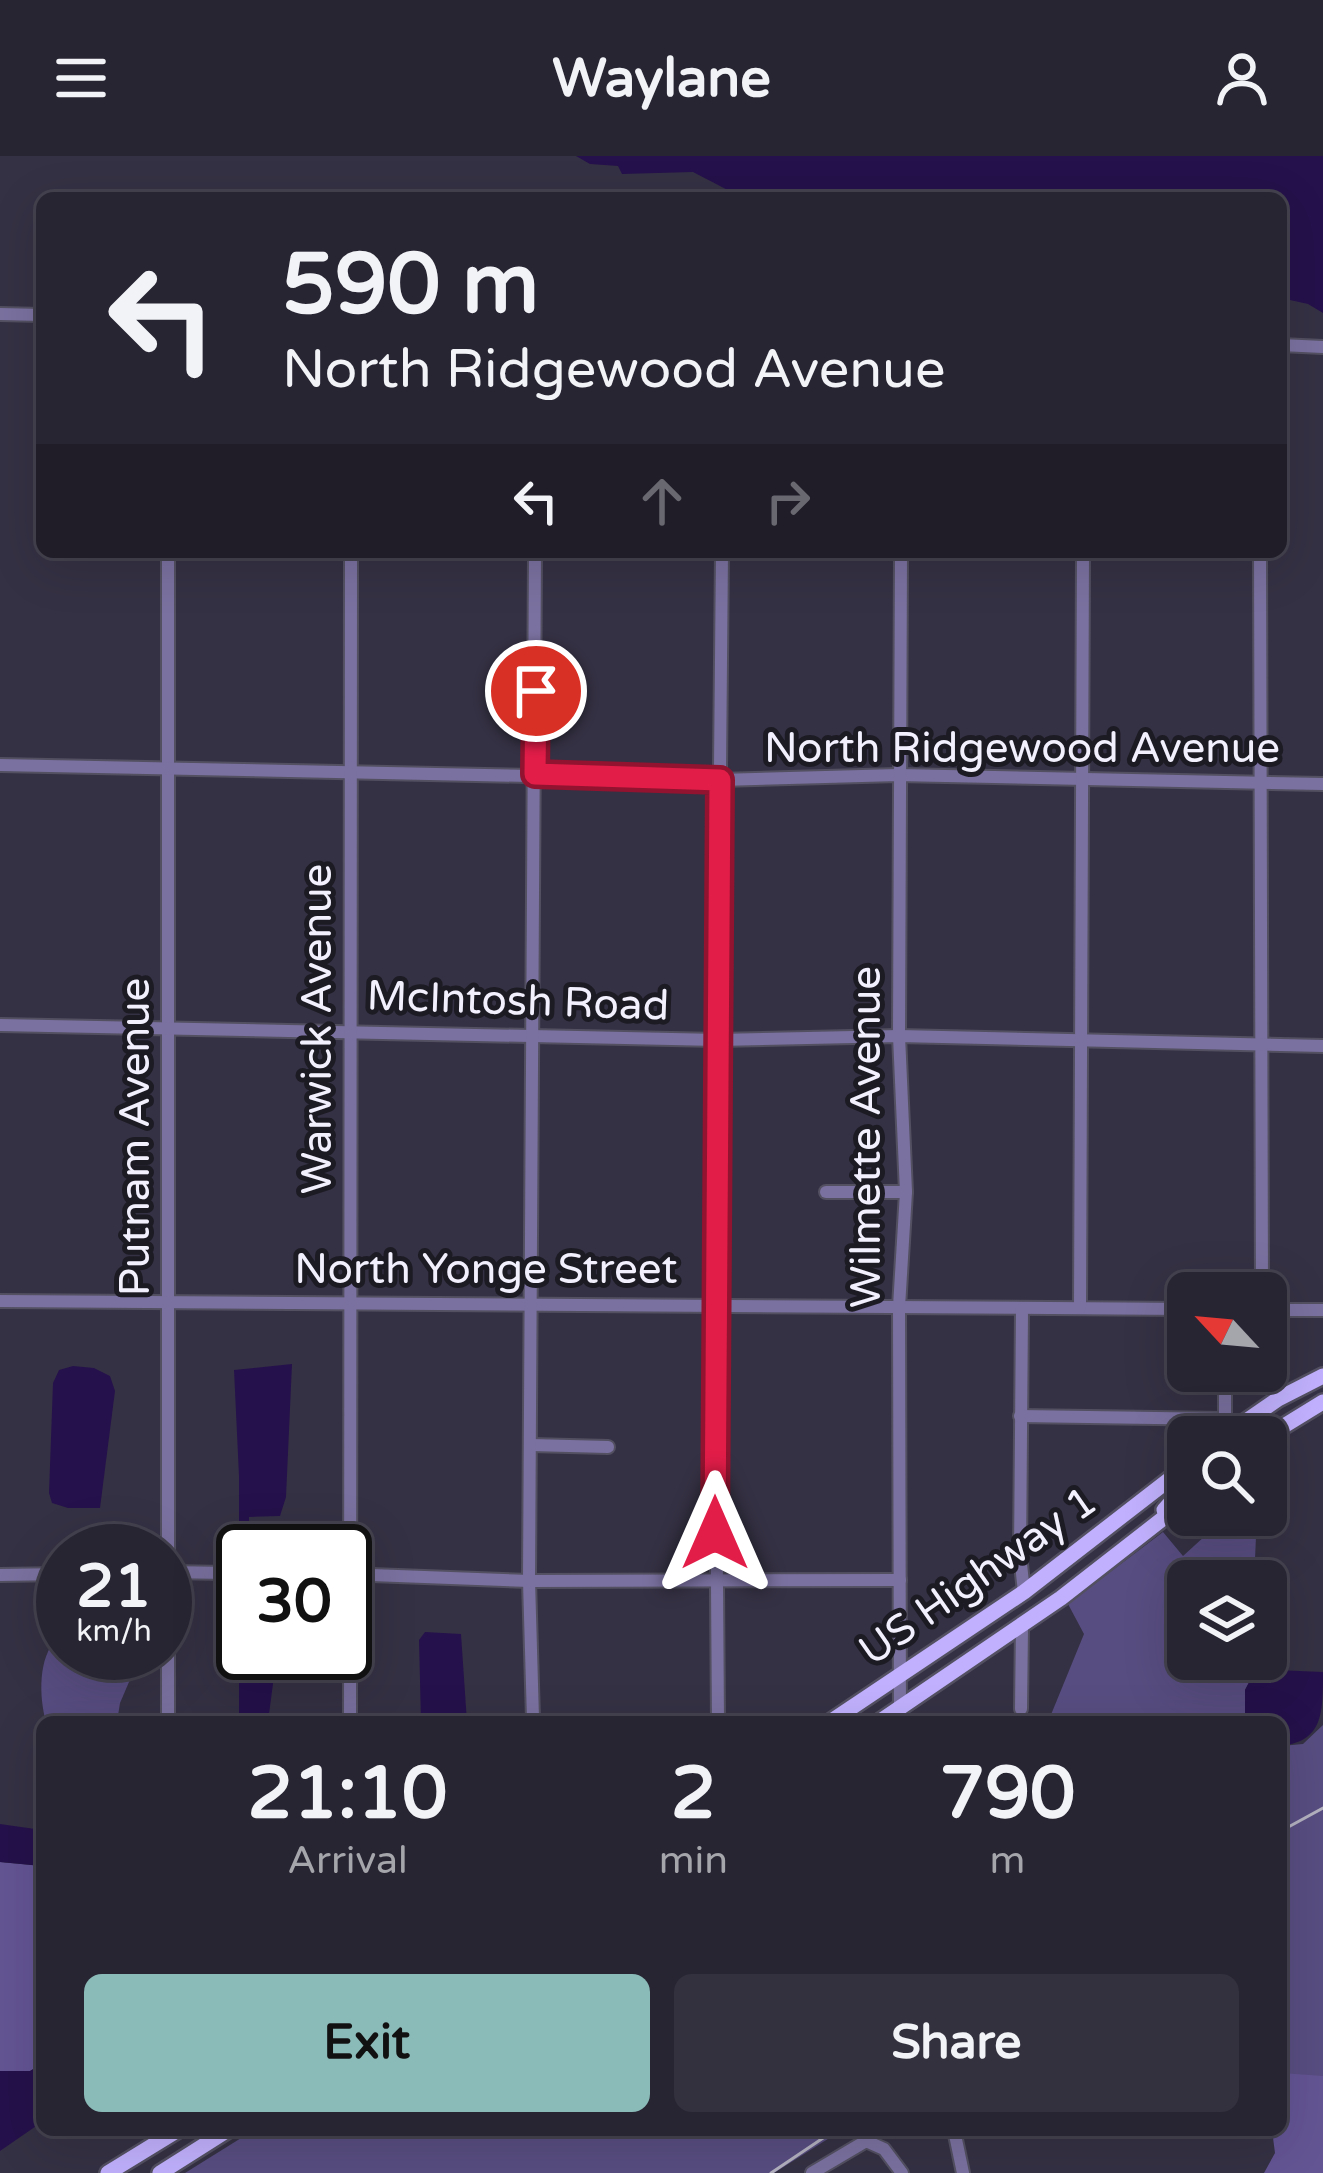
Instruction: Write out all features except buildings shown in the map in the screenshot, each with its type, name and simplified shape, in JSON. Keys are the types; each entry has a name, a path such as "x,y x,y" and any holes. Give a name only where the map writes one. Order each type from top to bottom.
{"main road":[{"path":"1253,1416 1323,1376"},
{"path":"1287,1424 1323,1402"},
{"name":"US Highway 1","path":"840,1716 1024,1592 1167,1482"},
{"name":"US Highway 1","path":"900,1715 1167,1512"},
{"path":"1022,1626 1031,1599 1049,1574"},
{"path":"992,1646 1011,1622 1024,1592"},
{"path":"108,2173 168,2136"},
{"path":"160,2173 219,2136"}],"street":[{"path":"0,314 36,315"},
{"path":"1287,345 1323,347"},
{"name":"Putnam Avenue","path":"167,1524 168,558"},
{"name":"Warwick Avenue","path":"348,1524 351,558"},
{"path":"533,1716 535,558"},
{"path":"718,1716 715,1307 722,558"},
{"name":"Wilmette Avenue","path":"900,1715 899,1307 906,1192 898,1036 902,558"},
{"path":"1080,1309 1083,558"},
{"path":"1260,558 1262,1272"},
{"name":"North Ridgewood Avenue","path":"0,765 720,780 898,775 1323,784"},
{"name":"McIntosh Road","path":"0,1025 718,1040 898,1036 1323,1046"},
{"path":"826,1192 906,1192"},
{"name":"North Yonge Street","path":"0,1300 1167,1310"},
{"path":"1022,1309 1020,1556 1024,1592"},
{"path":"1287,1310 1323,1310"},
{"path":"1020,1416 1167,1427"},
{"path":"531,1444 608,1447"},
{"path":"0,1575 36,1574"},
{"path":"372,1575 530,1581 900,1580"},
{"path":"1021,1709 1022,1626"},
{"name":"Putnam Avenue","path":"167,1680 168,1716"},
{"name":"Warwick Avenue","path":"349,1680 350,1716"},
{"path":"955,2136 963,2173"},
{"path":"812,2173 866,2141 884,2149 902,2173"}],"shaded area":[{"path":"576,156 1323,156 1323,313 1287,299 1287,192 731,192 693,172 622,174 618,166 590,164"},
{"path":"292,1364 286,1497 280,1516 249,1517 249,1524 239,1524 234,1370"},
{"path":"73,1366 110,1376 115,1391 100,1508 68,1508 52,1503 49,1493 53,1383 59,1370"},
{"path":"1163,1532 1183,1556 1205,1536 1256,1536 1255,1560 1167,1560 1167,1680 1250,1680 1245,1690 1245,1716 1050,1716 1084,1634 1068,1604"},
{"path":"425,1632 461,1634 467,1716 421,1716 419,1640"},
{"path":"1287,1670 1323,1672 1321,1713 1305,1738 1287,1745 1287,1716 1245,1716 1245,1690 1250,1680 1287,1680"},
{"path":"42,1680 130,1680 118,1716 45,1716"},
{"path":"239,1680 273,1680 269,1716 239,1716"},
{"path":"1323,1725 1323,2076 1287,2076 1287,1745 1303,1744"},
{"path":"0,1824 36,1829 36,1865 0,1862"},
{"path":"0,1862 36,1865 36,2068 0,2071"},
{"path":"36,2068 36,2126 0,2151 0,2071"},
{"path":"1287,2073 1323,2076 1323,2173 1264,2173 1275,2153 1273,2136 1287,2136"},
{"path":"244,2136 833,2136 774,2173 185,2173"}],"railway":[{"path":"1287,1828 1323,1808"},
{"path":"771,2173 826,2136"}],"route":[{"path":"536,691 535,774 720,780 715,1533"}]}
